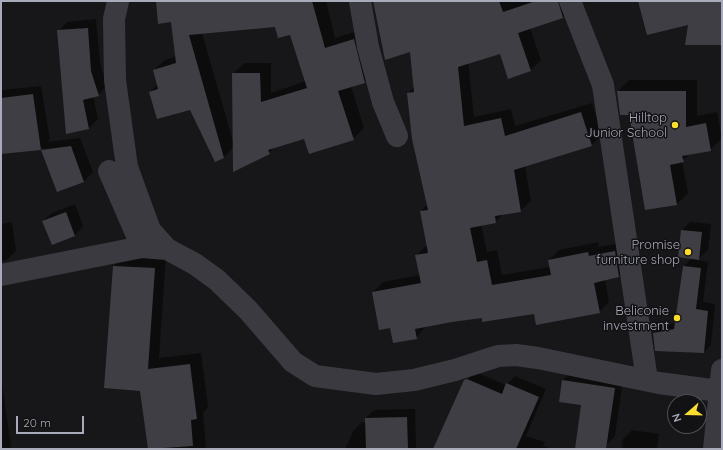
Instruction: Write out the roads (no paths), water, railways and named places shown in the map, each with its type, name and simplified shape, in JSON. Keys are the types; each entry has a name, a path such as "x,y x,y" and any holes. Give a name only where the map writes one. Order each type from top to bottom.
{"street":[{"path":"118,1 114,19 115,80 127,167 150,230 167,249 195,264 217,280 248,310 292,362 315,376 376,384 414,380 455,370 498,356 516,355 647,380 720,380 714,449"},
{"path":"360,1 368,47 383,102 397,136"},
{"path":"570,1 605,92 647,380"},
{"path":"109,171 142,247"},
{"path":"1,275 142,247 167,249"}],"place":[{"name":"Hilltop Junior School","path":"675,125"},
{"name":"Promise furniture shop","path":"688,252"},
{"name":"Beliconie investment","path":"677,318"}]}
